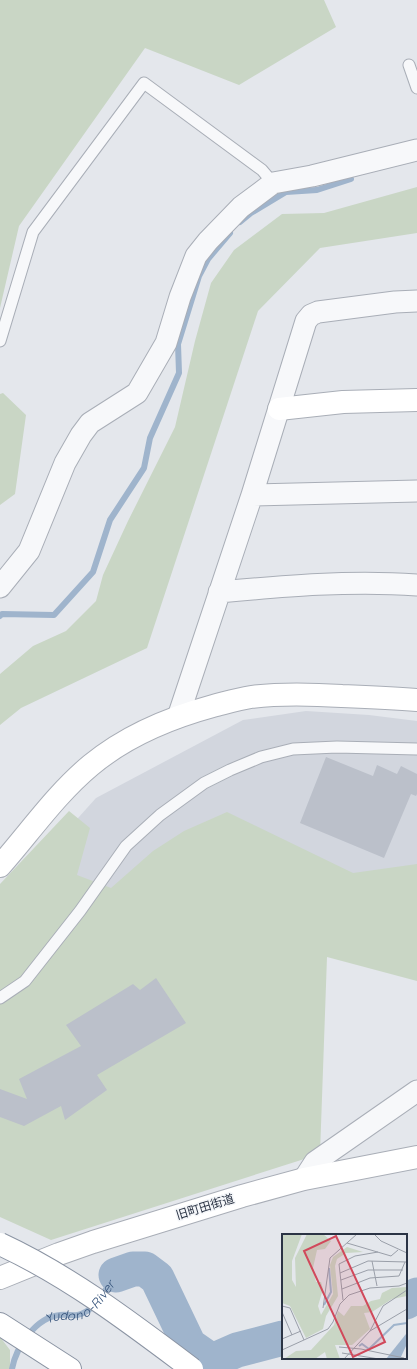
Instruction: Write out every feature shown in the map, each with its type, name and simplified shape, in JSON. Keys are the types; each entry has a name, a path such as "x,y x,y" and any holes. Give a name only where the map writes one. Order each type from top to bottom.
{"main road":[{"path":"279,409 343,402 417,400"},
{"path":"0,866 71,783 91,765 134,736 178,717 232,701 267,695 303,694 417,700"},
{"name":"旧町田街道","path":"0,1278 93,1242 242,1196 304,1179 417,1157"},
{"path":"0,1244 63,1278 129,1322 192,1369"},
{"path":"0,1324 70,1369"}],"street":[{"path":"0,587 29,551 65,463 81,435 90,423 137,393 166,343 180,297 196,256 208,241 241,207 273,182 312,176 417,150"},
{"path":"178,717 252,495 306,321 311,315 318,312 396,302 417,301"},
{"path":"252,495 417,491"},
{"path":"219,592 367,582 417,585"},
{"path":"304,1179 315,1162 417,1091"}],"lane":[{"path":"409,65 417,88"},
{"path":"0,341 33,232 144,83 262,170 273,182"},
{"path":"0,998 25,981 80,911 126,846 160,815 204,783 261,757 293,749 337,747 417,749"}],"shaded area":[{"path":"306,711 369,715 417,721 417,960 0,905 96,798 243,720"}],"green space":[{"path":"0,0 324,0 336,27 239,85 145,48 19,226 0,308"},
{"path":"417,187 417,233 320,248 258,311 147,648 21,708 0,725 0,674 33,646 66,631 96,601 103,575 175,427 195,341 211,283 234,250 282,214 324,213"},
{"path":"3,393 26,415 15,494 0,505 0,394"},
{"path":"69,811 90,828 77,875 111,888 153,851 184,831 227,812 353,873 417,864 417,981 327,957 320,1154 51,1240 0,1217 0,884"},
{"path":"0,1337 10,1350 10,1369 0,1369"}],"building":[{"path":"326,757 373,776 377,765 397,774 401,766 417,774 417,794 416,796 411,794 384,858 300,823"},
{"path":"156,978 186,1023 97,1075 107,1090 65,1120 61,1106 24,1126 0,1117 0,1089 27,1099 19,1079 81,1046 66,1025 133,984 140,990"}],"waterway":[{"path":"240,222 251,213 286,192 317,190 351,179"},
{"path":"0,616 2,614 54,615 93,572 110,520 144,468 150,438 179,373 178,344 199,276 208,259 230,233"},
{"name":"Yudono-River","path":"116,1275 133,1269 145,1269 157,1278 189,1345 212,1361 237,1350 282,1338"},
{"name":"Yudono-River","path":"12,1369 18,1352 28,1334 35,1327 51,1317 60,1315 77,1315 87,1311 98,1300 116,1275"},
{"name":"Yudono-River","path":"407,1301 417,1295"}]}
